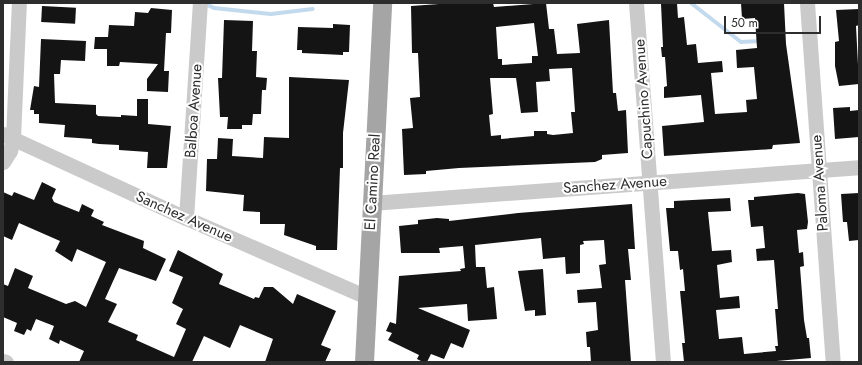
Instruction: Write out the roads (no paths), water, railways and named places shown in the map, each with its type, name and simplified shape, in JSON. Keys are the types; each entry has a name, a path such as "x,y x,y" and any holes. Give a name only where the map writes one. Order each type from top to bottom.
{"main road":[{"name":"El Camino Real","path":"364,362 382,3"}],"street":[{"path":"3,162 10,151 8,136 19,3"},
{"name":"Capuchino Avenue","path":"636,3 651,182 663,362"},
{"name":"Paloma Avenue","path":"807,3 832,362"},
{"name":"Balboa Avenue","path":"186,218 200,8"},
{"name":"Sanchez Avenue","path":"8,136 186,218 367,297"},
{"name":"Sanchez Avenue","path":"371,203 859,167"}],"waterway":[{"path":"203,3 214,8 271,14 313,9"},
{"path":"691,3 741,42 761,41"}]}
